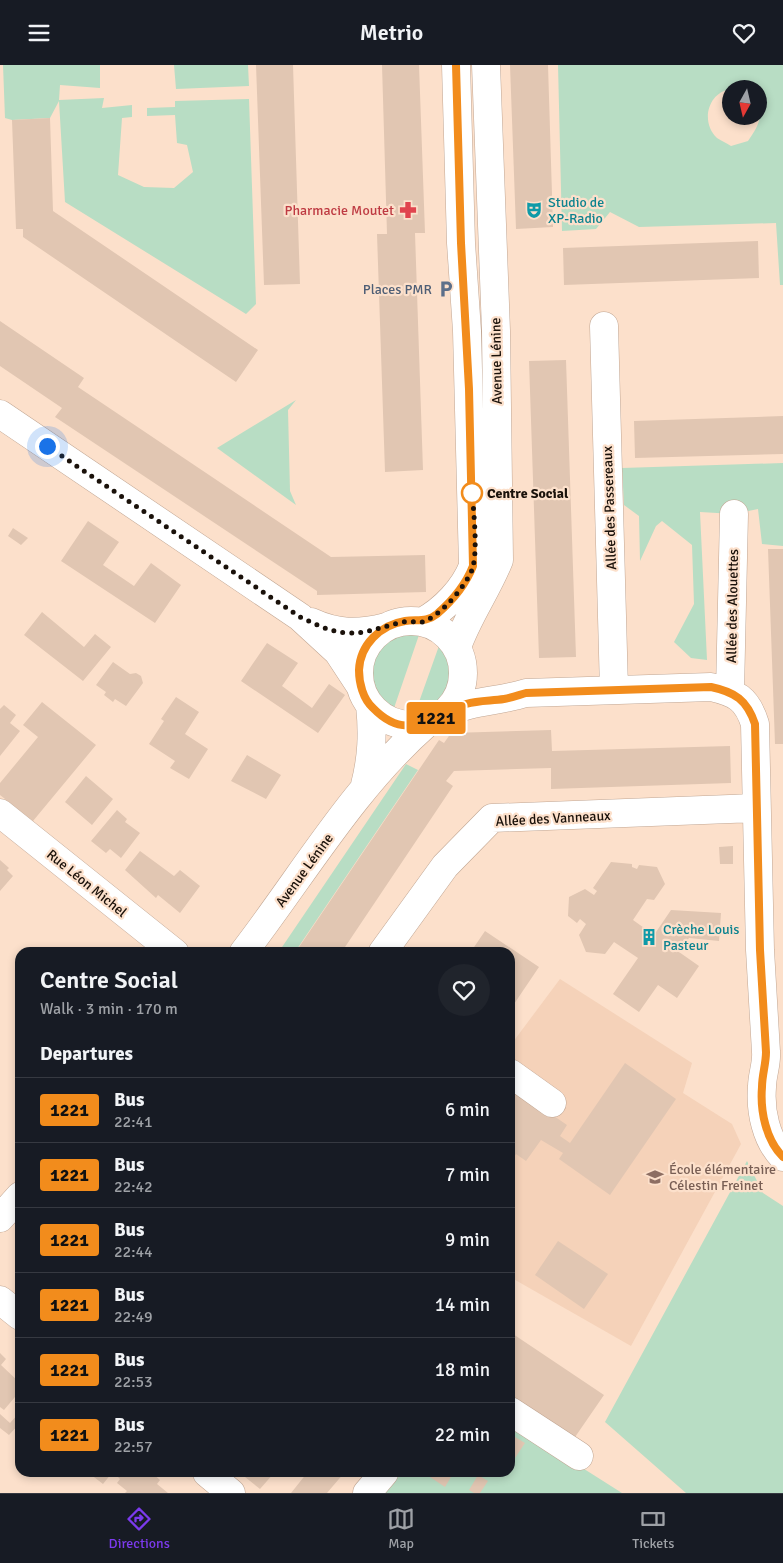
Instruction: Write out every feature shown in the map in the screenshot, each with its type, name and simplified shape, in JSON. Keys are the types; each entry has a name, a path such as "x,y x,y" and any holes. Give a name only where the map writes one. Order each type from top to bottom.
{"street":[{"name":"Avenue Lénine","path":"422,622 436,615 448,602 468,580 473,566 468,341 461,243 456,65"},
{"name":"Avenue Lénine","path":"459,653 466,622 489,586 499,560 496,331 486,65"},
{"name":"Allée des Passereaux","path":"604,326 614,689"},
{"path":"0,414 300,617 338,652 365,696 386,719 396,723 406,725 436,718 465,704 505,699 526,693 711,687 730,691 742,698 751,712 755,724 756,808 766,1065 762,1087 764,1117 770,1141 783,1157"},
{"name":"Allée des Alouettes","path":"730,691 734,514"},
{"path":"300,617 328,629 345,633 365,632 405,621 422,622 436,627 448,635 475,678 492,686 526,693"},
{"path":"365,696 359,663 365,648 375,635 386,627"},
{"path":"436,718 453,704 461,689 464,675 459,653"},
{"name":"Avenue Lénine","path":"364,787 371,762 373,742 365,696"},
{"name":"Avenue Lénine","path":"248,947 364,787 397,749 436,718"},
{"name":"Allée des Vanneaux","path":"386,947 445,866 492,818 756,808"},
{"name":"Rue Léon Michel","path":"0,813 168,947"},
{"path":"766,1065 783,1094"},
{"path":"515,1077 552,1103"},
{"path":"0,1218 15,1202"},
{"path":"0,1300 15,1312"},
{"path":"515,1414 579,1455"},
{"path":"212,1477 231,1493"},
{"path":"367,1493 381,1477"}],"shaded area":[{"path":"560,979 692,1063 683,1093 732,1124 741,1144 631,1346 515,1280 515,1039"}],"green space":[{"path":"3,65 100,65 100,88 60,85 59,100 104,98 102,108 132,105 132,117 122,118 118,175 144,187 174,188 193,172 187,145 177,143 175,115 147,116 147,108 175,107 175,101 249,99 256,304 246,314 65,202 59,101 50,118 12,120 5,118"},
{"path":"174,65 248,65 249,86 176,89"},
{"path":"558,65 783,65 783,285 780,285 776,223 639,227 610,212 596,229 562,231"},
{"path":"296,400 288,410 290,491 296,505 217,448"},
{"path":"783,463 783,546 762,544 758,509 734,514 700,512 707,660 691,658 674,642 694,604 692,545 662,521 656,526 640,561 639,516 624,505 622,468"},
{"path":"406,632 420,632 393,711 381,702 375,694 371,668 375,653 380,647 391,638"},
{"path":"440,643 451,666 452,678 450,688 445,698 437,706 427,712 414,716"},
{"path":"406,764 418,770 298,947 282,947"},
{"path":"747,1161 763,1193 783,1206 783,1493 686,1493 605,1422"},
{"path":"515,1425 622,1493 378,1493 391,1477 515,1477"}],"building":[{"path":"256,65 293,65 300,284 264,285"},
{"path":"382,65 419,65 425,233 415,233 423,470 385,472 377,234 387,234"},
{"path":"510,65 548,65 553,227 516,229"},
{"path":"50,118 53,211 258,350 236,382 23,237 23,229 16,229 12,120"},
{"path":"758,241 759,278 564,285 563,248"},
{"path":"0,321 84,378 78,387 331,557 425,555 426,592 317,595 317,591 55,417 62,408 0,366"},
{"path":"566,360 576,657 539,658 529,361"},
{"path":"783,416 783,454 635,458 634,421"},
{"path":"88,521 119,542 103,565 134,586 151,563 181,585 155,623 61,561"},
{"path":"13,528 28,538 21,545 8,536"},
{"path":"768,549 783,549 783,744 775,744"},
{"path":"42,612 84,647 95,634 111,647 83,681 24,635"},
{"path":"267,643 298,663 282,686 312,708 329,684 345,695 318,733 241,681"},
{"path":"113,662 130,674 136,673 141,676 143,683 126,706 115,699 113,702 104,695 106,692 96,685"},
{"path":"176,697 199,712 185,734 208,749 189,779 170,768 175,761 149,744 164,721 161,719"},
{"path":"42,702 96,745 33,821 0,795 0,783 38,737 23,725"},
{"path":"4,705 16,715 10,723 20,731 0,756 0,709"},
{"path":"551,730 552,751 730,746 731,783 551,789 551,768 454,771 446,781 453,786 345,947 299,947 439,740 444,743 451,733"},
{"path":"247,755 281,775 266,799 231,781"},
{"path":"86,776 113,799 92,825 65,802"},
{"path":"117,810 127,819 125,822 140,833 121,858 110,849 106,853 91,841"},
{"path":"733,846 733,864 720,864 719,847"},
{"path":"140,851 174,876 180,870 200,886 180,913 158,895 156,898 125,870"},
{"path":"0,860 9,868 7,870 13,876 0,891"},
{"name":"Crèche Louis Pasteur","path":"611,862 632,864 632,867 637,869 639,865 657,867 665,884 654,900 647,899 633,920 654,935 671,910 721,913 719,941 689,938 679,952 699,966 677,998 658,985 639,1012 613,994 638,958 614,942 605,954 586,952 579,935 586,924 580,919 577,923 568,916 569,897 585,889 594,895 597,891 593,888"},
{"path":"485,931 509,947 474,947"},
{"path":"515,951 539,967 515,1003"},
{"path":"625,1063 676,1099 610,1195 559,1159 563,1153 541,1140 526,1161 516,1154 515,1156 515,1089 567,1125 560,1136 570,1143"},
{"path":"558,1241 608,1274 584,1309 535,1275"},
{"path":"515,1335 604,1395 573,1440 515,1400"},
{"path":"0,1353 6,1359 1,1365 15,1378 15,1397 4,1410 0,1407"},
{"path":"0,1414 10,1423 15,1417 15,1428 9,1435 0,1428"},
{"path":"515,1437 525,1443 515,1458"},
{"path":"94,1477 109,1477 103,1484"},
{"path":"118,1477 157,1477 160,1480 157,1484 168,1493 125,1493 127,1491 117,1483 120,1479"},
{"path":"245,1477 270,1477 260,1489"},
{"path":"304,1477 341,1477 327,1493 291,1493"},
{"path":"430,1477 451,1477 445,1487"},
{"path":"477,1477 481,1477 488,1481 480,1493 474,1493 469,1490"}],"bus line":[{"name":"1221","path":"456,65 461,243 469,389 473,566 468,580 436,615 422,622 405,621 395,624 386,627 375,635 365,648 359,663 361,687 370,705 377,713 386,719 406,725 427,723 465,704 505,699 526,693 711,687 730,691 742,698 751,712 755,724 760,950 766,1029 766,1065 762,1087 764,1117 770,1141 783,1157"}],"place":[{"name":"Pharmacie Moutet","path":"408,210"},
{"name":"Studio de XP-Radio","path":"534,210"},
{"name":"Places PMR","path":"446,289"},
{"name":"Centre Social","path":"472,493"},
{"name":"Crèche Louis Pasteur","path":"649,937"},
{"name":"École élémentaire Célestin Freinet","path":"655,1177"}],"route":[{"path":"47,446 300,617 328,629 345,633 365,632 405,621 422,622 436,615 468,580 473,566 474,546 472,487 472,493"}]}
